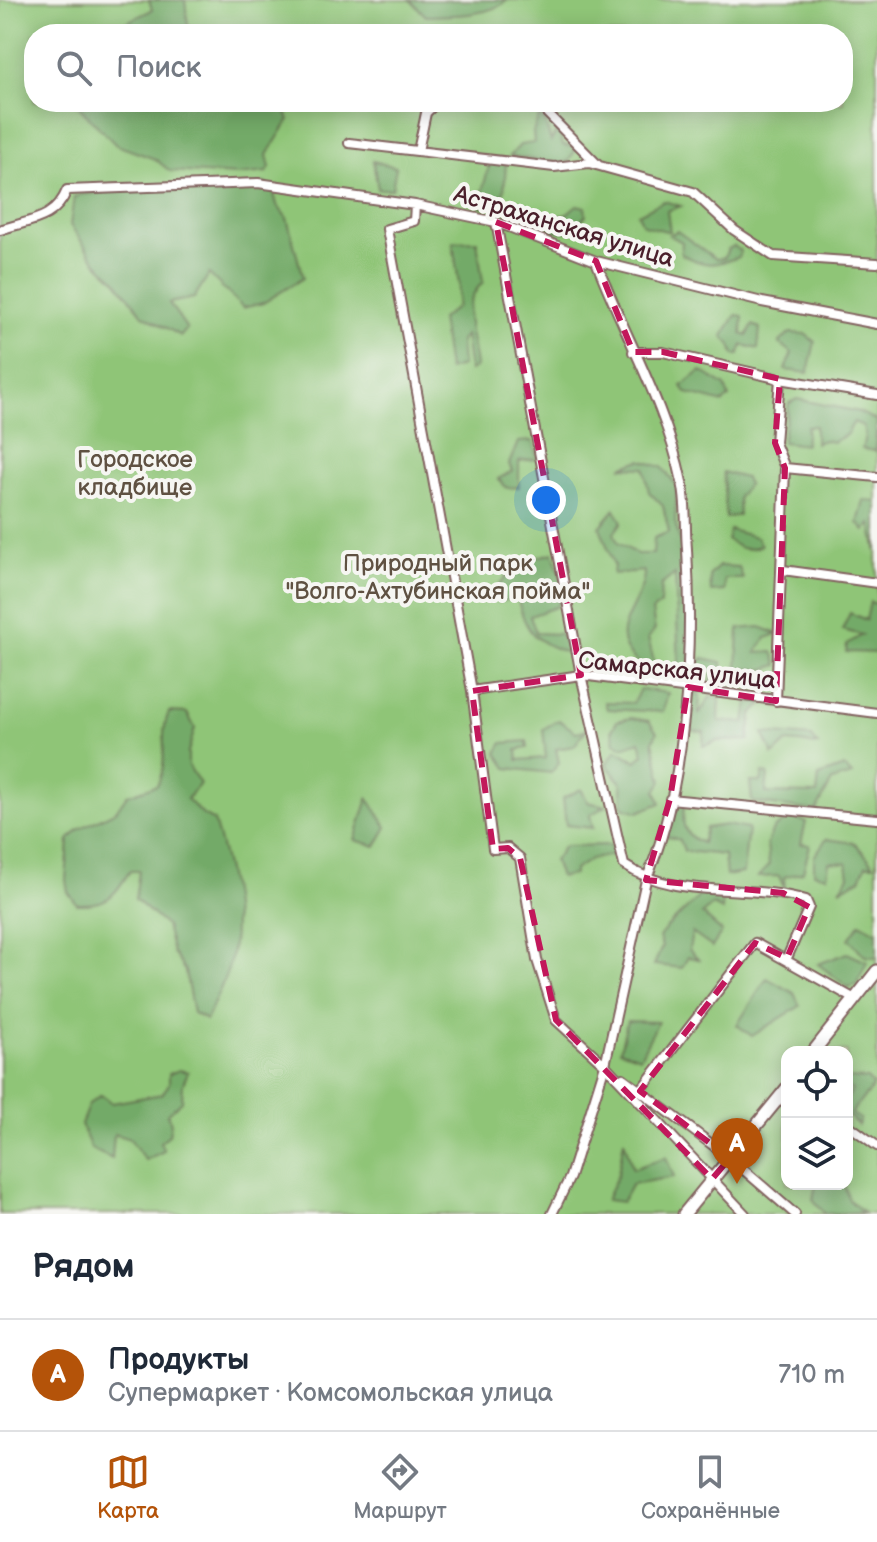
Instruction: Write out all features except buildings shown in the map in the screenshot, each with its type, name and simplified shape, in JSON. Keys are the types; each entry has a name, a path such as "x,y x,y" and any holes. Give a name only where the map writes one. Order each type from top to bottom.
{"street":[{"path":"418,151 427,112"},
{"path":"546,112 601,168"},
{"path":"349,143 554,167 589,163 693,192 734,230 773,256 877,263"},
{"name":"Астраханская улица","path":"0,230 45,216 61,205 67,190 284,185 415,205 496,222 596,261 762,302 877,324"},
{"path":"415,205 414,221 387,229 472,691 493,849 508,848 520,858 537,960 556,1020 605,1065 745,1214"},
{"path":"496,222 581,675 624,865 646,880 720,891 783,893 806,900 809,907 787,958"},
{"path":"552,1214 570,1177 605,1065 646,880 657,855 670,799 688,687 690,610 683,484 658,403 633,352 596,261"},
{"path":"633,352 663,352 780,379 877,395"},
{"path":"776,701 785,468 775,443 780,379"},
{"path":"785,468 877,477"},
{"path":"783,570 877,583"},
{"name":"Самарская улица","path":"472,691 581,675 877,713"},
{"path":"670,799 877,819"},
{"path":"640,1091 755,943 787,958 853,998"},
{"path":"817,1046 877,971"},
{"path":"605,1065 730,1158 795,1214"},
{"path":"684,1214 781,1095"},
{"path":"853,1128 874,1144 877,1133"}],"highlighted area":[{"path":"496,222 596,261 633,352 663,352 780,379 775,443 785,468 776,701 688,687 670,799 646,880 783,893 809,907 787,958 755,943 640,1091 730,1158 712,1179 556,1020 520,858 508,848 493,849 472,691 581,675"}],"green space":[{"name":"Природный парк \"Волго-Ахтубинская пойма\"","path":"0,0 877,0 877,1214 0,1214"},
{"path":"149,0 185,0 188,24 123,24 152,10"},
{"path":"410,0 508,0 480,12 426,16"},
{"path":"84,112 285,112 289,120 267,155 270,167 267,172 238,175 170,171 155,159 116,145"},
{"path":"539,116 545,122 551,141 558,129 563,145 577,147 569,161 559,164 510,156 520,145 534,143 533,132"},
{"path":"373,161 396,167 392,189 378,189"},
{"path":"490,163 506,163 504,193 481,208 479,202"},
{"path":"264,183 273,189 277,205 287,218 303,278 263,303 243,308 209,274 194,298 169,303 187,329 181,336 143,315 115,279 97,263 70,225 74,197 83,194"},
{"path":"664,201 681,206 667,211 670,232 643,225 638,214"},
{"path":"577,205 585,207 586,215 580,222 581,232 552,231 538,225 537,219 565,215"},
{"path":"677,231 716,259 724,258 728,249 734,246 740,251 739,257 710,264 690,258 681,254 682,242 669,235"},
{"path":"477,241 483,282 475,292 469,312 476,367 470,371 465,335 460,341 462,366 448,370 441,319 457,307 459,285 453,242"},
{"path":"736,315 743,316 742,334 747,336 753,325 760,328 758,349 743,345 739,355 734,355 731,345 723,336"},
{"path":"790,333 805,334 815,342 808,373 785,370 792,353 779,343"},
{"path":"701,371 725,386 729,397 723,403 686,393 682,386"},
{"path":"797,399 859,412 877,421 875,451 862,449 865,436 863,426 854,422 846,435 833,442 824,440 815,443 815,426 807,426 805,445 782,442 789,403"},
{"path":"532,441 538,459 519,461 519,487 507,488 498,479 512,471 509,464 518,442"},
{"path":"641,460 662,467 677,486 675,522 683,552 681,582 690,610 690,666 688,675 683,677 679,665 675,574 661,585 660,605 652,611 655,630 648,638 656,670 649,669 634,659 623,637 628,616 643,583 644,571 613,574 614,565 600,527 615,509 622,522 614,533 618,543 637,554 653,554 654,538 669,532 663,506 649,492 644,468 621,467"},
{"path":"723,472 745,478 748,484 738,497 739,515 726,518"},
{"path":"864,500 877,502 877,553 871,524 865,531 858,523"},
{"path":"730,530 756,537 761,545 748,549 736,546 727,540"},
{"path":"553,553 566,593 556,607 530,616 536,633 560,634 570,654 548,645 533,634 524,620 517,597 498,602 492,593 519,562"},
{"path":"719,566 739,567 743,579 725,579 725,591 711,592 710,575"},
{"path":"870,602 877,604 877,653 846,652 847,644 862,635 842,630 850,613 866,620"},
{"path":"760,627 778,634 766,638 756,653 773,652 778,665 762,670 737,668 739,629"},
{"path":"703,658 722,662 724,688 711,686 712,673 699,672 696,665"},
{"path":"640,689 668,693 663,712 607,709 605,702 633,703"},
{"path":"692,694 700,695 699,715 710,697 720,698 719,721 745,723 748,702 764,704 752,714 749,740 717,741 703,746 704,732 694,731 689,726"},
{"path":"169,712 187,713 195,728 188,752 188,765 200,784 187,799 214,821 228,873 233,909 230,962 206,1020 193,1013 185,971 173,953 166,926 135,899 139,871 130,871 110,897 97,903 77,904 68,892 66,880 69,840 79,829 116,811 127,795 157,785 163,767 164,730"},
{"path":"631,718 649,721 657,732 653,741 662,781 656,791 661,803 638,812 623,807 622,784 606,764 616,750 637,761 644,754 640,741 623,747 615,743 612,730 617,721"},
{"path":"559,720 576,732 586,730 574,746 556,749 559,763 551,773 507,768 497,753 503,743 527,741 528,748 517,750 518,760 546,758 543,729"},
{"path":"763,733 812,737 818,745 787,742 773,755"},
{"path":"844,767 852,775 832,781 816,811 752,802 750,782 761,782 763,773 768,774 766,793 817,794 819,776"},
{"path":"581,789 588,802 606,806 590,815 593,828 566,825 563,798"},
{"path":"368,798 387,827 376,846 355,840"},
{"path":"685,800 684,826 690,835 702,843 706,828 726,825 748,829 743,873 726,876 724,855 684,851 680,840 666,836 670,807"},
{"path":"791,817 806,822 801,844 810,845 803,872 784,877 785,890 779,876 758,877 769,865 767,844 773,829"},
{"path":"826,839 855,843 874,865 866,865 860,879 840,889 849,876 847,863 829,862 827,876 814,873 814,857"},
{"path":"611,845 614,855 591,859 574,870 574,875 560,877 554,861 564,846"},
{"path":"703,891 723,898 722,910 713,905 702,914 722,932 712,947 692,933 689,950 698,959 688,957 682,968 654,965 662,947 659,937"},
{"path":"860,923 877,932 877,955 874,957 865,956 849,939"},
{"path":"847,953 867,962 856,985 848,987 818,964"},
{"path":"767,978 794,993 800,1006 752,1036 737,1025"},
{"path":"627,1021 658,1022 640,1057 620,1050"},
{"path":"179,1070 188,1072 183,1084 182,1101 167,1114 171,1123 169,1135 160,1142 164,1151 145,1160 130,1139 114,1134 112,1159 91,1149 81,1124 89,1104 101,1095 112,1103 162,1094 169,1084 169,1074"},
{"path":"853,1078 867,1079 873,1085 854,1110"},
{"path":"624,1140 633,1169 666,1157 674,1177 632,1184 622,1202 606,1200 618,1174"},
{"path":"815,1190 846,1190 849,1200 863,1212 825,1214 813,1199"}],"place":[{"name":"Продукты","path":"737,1184"}],"park label":[{"name":"Городское кладбище","path":"135,473"}]}
